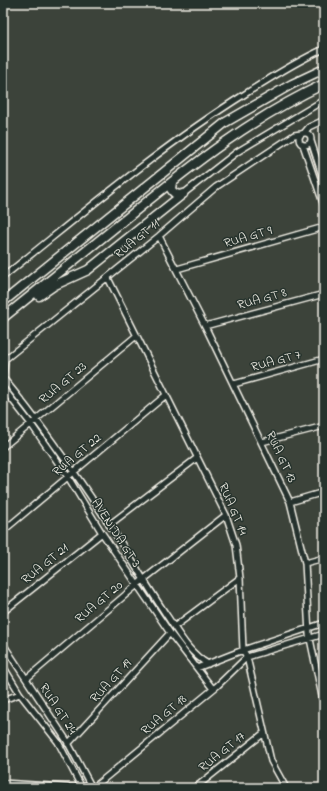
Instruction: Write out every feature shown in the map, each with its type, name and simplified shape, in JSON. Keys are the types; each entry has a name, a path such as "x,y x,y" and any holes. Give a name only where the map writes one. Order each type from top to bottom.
{"highway":[{"path":"3,302 226,122 292,84 324,69"},
{"path":"3,318 234,134 296,97 324,84"},
{"path":"172,182 171,189 174,193 178,195 183,194"},
{"path":"23,302 88,270 183,194"}],"street":[{"path":"3,277 139,168 198,124 262,84 324,49"},
{"path":"183,194 237,152 324,100"},
{"name":"RUA GT 11","path":"3,380 4,361 108,278 216,187 294,135 302,133 309,127 324,120"},
{"name":"RUA GT 11","path":"310,135 318,123"},
{"path":"324,181 322,165 310,141 310,135 302,133 301,143 324,206"},
{"path":"286,140 307,144 310,141"},
{"name":"RUA GT 9","path":"177,269 324,227"},
{"name":"RUA GT 13","path":"159,236 234,384 290,502 306,563 308,628 324,703"},
{"name":"RUA GT 14","path":"108,278 226,515 236,545 240,578 243,650 247,657 271,761 286,788"},
{"name":"RUA GT 8","path":"205,326 324,294"},
{"name":"RUA GT 23","path":"3,447 136,336"},
{"name":"RUA GT 7","path":"234,384 324,359"},
{"name":"AVENIDA GT 3","path":"3,380 36,419 73,472 109,525 174,627 196,657 208,664"},
{"name":"AVENIDA GT 3","path":"3,388 31,424 68,477 136,585 170,633 213,689"},
{"name":"RUA GT 22","path":"3,531 166,395"},
{"path":"262,442 324,426"},
{"path":"109,525 197,458"},
{"path":"290,502 324,492"},
{"name":"RUA GT 20","path":"26,679 136,585 226,515"},
{"name":"RUA GT 21","path":"3,612 102,533"},
{"path":"306,563 324,558"},
{"path":"174,627 240,578"},
{"path":"197,668 243,650 324,623"},
{"name":"RUA GT 19","path":"68,744 170,633"},
{"path":"247,657 324,634"},
{"name":"RUA GT 24","path":"3,644 68,744 93,788"},
{"name":"RUA GT 18","path":"93,788 213,689 247,657"},
{"path":"3,666 20,694 58,742 81,788"},
{"path":"3,700 20,694"},
{"name":"RUA GT 17","path":"195,788 264,733"},
{"path":"3,783 81,788"}]}
